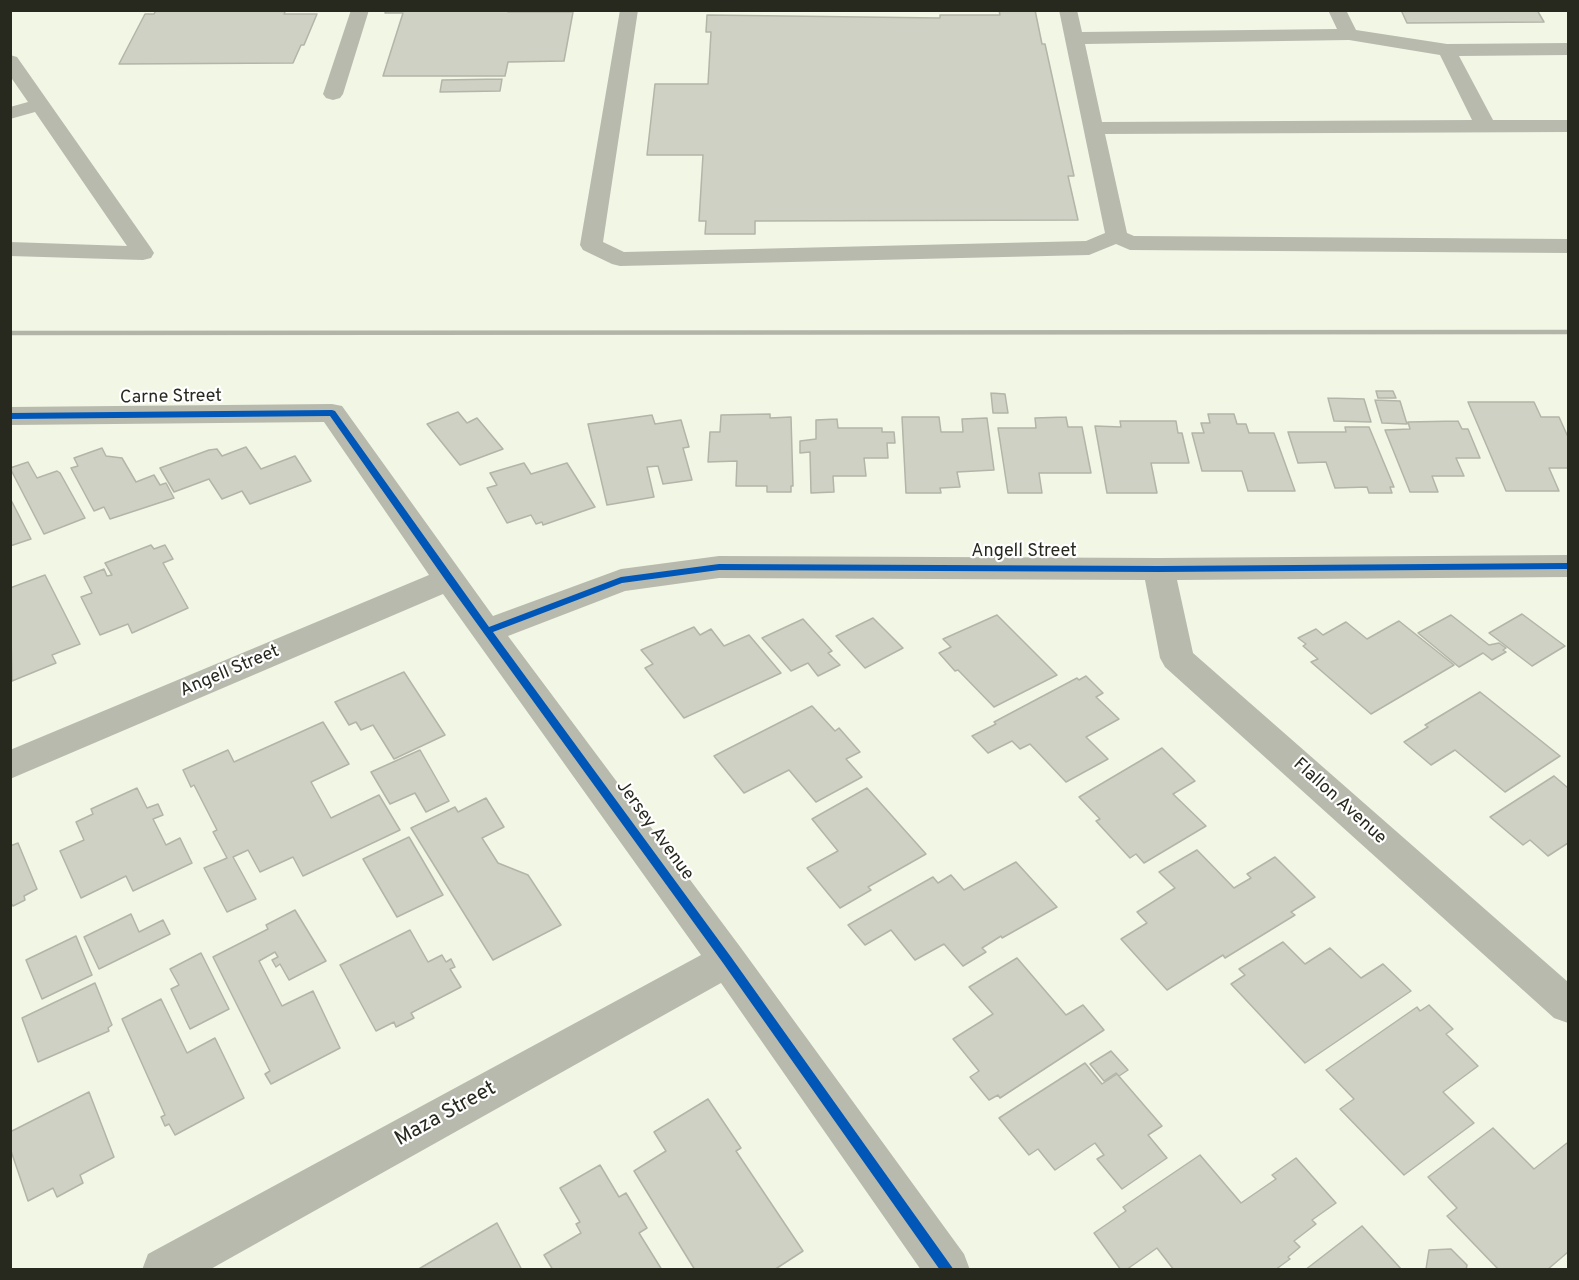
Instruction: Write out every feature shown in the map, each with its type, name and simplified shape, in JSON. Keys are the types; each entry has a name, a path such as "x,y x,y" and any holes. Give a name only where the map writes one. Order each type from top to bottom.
{"street":[{"name":"Carne Street","path":"10,416 332,413"},
{"name":"Jersey Avenue","path":"332,413 449,579 489,630 948,1269"},
{"name":"Angell Street","path":"489,630 621,580 719,567 1159,569 1569,566"},
{"name":"Flallon Avenue","path":"1159,569 1177,658 1569,1006"},
{"name":"Angell Street","path":"10,765 449,579"},
{"name":"Maza Street","path":"164,1269 727,960"}],"lane":[{"path":"333,94 360,10"},
{"path":"628,10 591,245 620,259 1089,248 1117,236"},
{"path":"1068,10 1117,236 1130,243 1569,246"},
{"path":"1336,10 1349,34"},
{"path":"1074,38 1349,34 1447,50 1569,49"},
{"path":"1447,50 1486,127"},
{"path":"10,61 143,253 10,249"},
{"path":"10,113 40,105"},
{"path":"1093,128 1569,126"}],"building":[{"path":"156,10 286,10 284,14 317,14 304,45 301,45 293,63 119,64 145,14 154,14"},
{"path":"386,10 573,12 564,61 508,62 505,76 383,76 403,13 385,13"},
{"path":"999,10 1035,10 1042,44 1045,44 1074,176 1068,176 1078,220 755,221 755,234 705,234 706,221 699,221 703,155 647,155 655,84 708,84 711,32 706,32 707,15 940,18 940,15 1000,15"},
{"path":"1401,10 1537,10 1544,22 1407,23"},
{"path":"502,79 500,91 440,92 442,80"},
{"path":"1376,391 1393,391 1396,398 1378,398"},
{"path":"991,393 1005,394 1008,413 993,413"},
{"path":"1328,398 1364,399 1371,422 1334,421"},
{"path":"1375,400 1400,401 1407,424 1382,423"},
{"path":"1468,402 1534,402 1541,417 1559,417 1568,437 1568,468 1549,468 1559,491 1506,491"},
{"path":"458,412 467,423 477,418 503,449 460,465 427,424"},
{"path":"770,414 770,418 791,417 793,486 791,486 791,492 767,492 767,486 736,486 737,461 708,462 710,432 720,432 721,415"},
{"path":"1208,414 1234,414 1237,424 1246,424 1249,433 1274,433 1295,491 1248,491 1242,471 1202,471 1192,433 1204,433 1201,423 1210,423"},
{"path":"652,415 655,424 681,420 689,447 683,448 692,480 663,484 658,466 647,467 654,497 607,505 588,424"},
{"path":"902,417 939,417 941,432 963,432 962,419 987,418 994,470 957,472 960,487 940,488 941,493 906,493"},
{"path":"1066,417 1068,427 1082,427 1091,473 1039,473 1042,493 1008,493 998,428 1036,428 1035,418"},
{"path":"837,419 838,428 882,428 882,432 894,432 895,443 887,443 888,458 864,458 866,476 833,476 834,492 811,493 810,452 800,453 800,441 816,439 816,420"},
{"path":"1120,421 1176,421 1178,433 1182,433 1189,463 1151,463 1157,493 1107,493 1095,426 1121,427"},
{"path":"1458,421 1462,429 1468,429 1480,458 1456,458 1464,476 1432,476 1438,492 1410,492 1385,430 1410,429 1408,422"},
{"path":"1345,427 1369,427 1394,487 1390,487 1392,493 1369,493 1367,487 1335,488 1326,462 1298,463 1288,432 1346,432"},
{"path":"246,447 261,469 295,456 311,481 250,504 242,491 222,499 209,479 174,492 160,468 209,450 217,449 222,456"},
{"path":"102,448 106,456 122,458 136,482 154,475 160,485 166,483 174,498 110,519 104,507 94,511 71,468 78,466 74,458"},
{"path":"28,462 37,478 57,471 60,473 85,518 44,534 10,468"},
{"path":"524,463 531,474 567,463 595,507 543,525 542,522 536,524 531,515 507,523 487,488 497,485 490,473"},
{"path":"10,498 31,539 10,546"},
{"path":"151,545 154,549 165,545 173,559 163,563 188,608 132,633 128,624 100,635 81,597 92,593 84,577 104,569 107,576 112,575 105,563"},
{"path":"45,575 80,644 52,655 56,663 12,681 10,588"},
{"path":"1522,614 1565,646 1532,666 1489,633"},
{"path":"997,615 1057,675 994,707 939,653 951,647 943,639"},
{"path":"1451,615 1489,645 1499,643 1506,648 1503,650 1506,652 1492,660 1483,653 1459,667 1418,633"},
{"path":"873,618 903,648 865,668 836,636"},
{"path":"803,619 832,651 828,653 840,665 818,676 808,663 791,671 762,638"},
{"path":"1399,621 1454,665 1371,714 1311,662 1318,659 1303,646 1306,644 1298,638 1316,629 1323,635 1346,622 1367,639"},
{"path":"694,627 700,635 711,629 724,646 749,635 781,673 684,718 645,668 653,664 641,650"},
{"path":"404,672 445,735 394,759 373,725 361,730 356,722 349,725 335,702"},
{"path":"1086,676 1103,693 1096,697 1119,719 1086,737 1108,759 1066,782 1030,744 1020,749 1012,741 988,753 972,736 1077,678 1079,680"},
{"path":"1480,692 1560,756 1505,792 1455,750 1431,765 1404,742 1428,727 1425,725"},
{"path":"812,706 835,731 839,728 860,752 846,759 862,777 816,802 789,770 744,793 714,756"},
{"path":"323,722 349,764 311,782 331,818 379,795 400,830 303,876 293,857 260,872 248,850 233,857 256,899 227,912 204,868 227,858 213,832 217,830 194,785 191,787 183,770 228,750 234,762"},
{"path":"1162,748 1195,781 1173,794 1206,826 1144,863 1136,854 1130,858 1096,821 1100,819 1079,797"},
{"path":"420,750 449,801 426,812 415,793 390,804 371,772"},
{"path":"1554,776 1568,788 1568,843 1548,856 1530,840 1523,845 1490,817"},
{"path":"137,788 147,808 158,804 163,815 153,819 166,845 180,838 192,863 133,891 126,876 81,898 60,851 84,840 76,822 93,814 91,809"},
{"path":"867,788 926,854 868,887 871,890 840,908 807,868 838,851 812,819"},
{"path":"486,798 504,827 482,838 498,863 528,875 561,925 493,960 411,828 455,807 458,812"},
{"path":"409,837 443,895 397,917 363,859"},
{"path":"18,843 37,889 24,896 25,900 13,906 10,902 10,846"},
{"path":"1197,850 1234,888 1251,878 1247,874 1275,857 1315,897 1291,912 1295,915 1225,958 1223,955 1167,990 1121,939 1147,923 1137,912 1175,888 1159,872"},
{"path":"1016,862 1057,907 1002,938 1001,936 982,948 986,952 963,966 944,944 915,960 891,930 865,945 848,925 933,877 938,883 951,875 964,890"},
{"path":"295,910 326,961 289,980 280,964 276,967 272,960 278,957 275,952 259,961 282,1006 313,991 340,1048 271,1084 265,1074 270,1071 213,957 268,929 266,925"},
{"path":"131,914 139,932 163,920 170,934 99,969 84,937"},
{"path":"410,930 428,962 442,955 446,962 451,959 455,967 450,969 461,987 411,1013 414,1018 396,1027 394,1022 376,1031 340,965"},
{"path":"76,936 92,975 42,999 26,960"},
{"path":"1283,942 1305,964 1330,948 1361,978 1383,964 1411,991 1305,1063 1231,984 1245,975 1239,969"},
{"path":"201,953 229,1009 190,1029 171,989 179,985 170,969"},
{"path":"1017,958 1066,1015 1083,1005 1104,1030 1000,1098 998,1095 989,1100 970,1077 979,1071 953,1039 993,1014 969,987"},
{"path":"95,983 112,1025 108,1028 109,1031 38,1062 22,1018"},
{"path":"161,999 187,1053 215,1038 244,1098 175,1135 169,1124 165,1126 161,1117 165,1115 122,1019"},
{"path":"1429,1005 1453,1029 1446,1034 1478,1066 1443,1092 1474,1123 1404,1175 1340,1109 1354,1099 1326,1070 1417,1007 1420,1011"},
{"path":"1111,1051 1128,1070 1119,1076 1116,1073 1104,1081 1090,1064"},
{"path":"1085,1063 1102,1084 1117,1074 1162,1126 1148,1135 1167,1158 1122,1189 1097,1159 1104,1155 1095,1143 1055,1170 1038,1149 1029,1155 999,1118"},
{"path":"89,1092 114,1157 80,1175 83,1183 57,1197 53,1188 28,1201 10,1148 10,1132"},
{"path":"708,1099 741,1148 736,1151 803,1251 774,1270 695,1270 634,1171 666,1151 654,1132"},
{"path":"1493,1128 1534,1169 1568,1144 1568,1252 1547,1270 1499,1270 1447,1216 1457,1208 1428,1177"},
{"path":"1200,1155 1241,1203 1276,1179 1272,1175 1296,1158 1336,1203 1312,1220 1316,1224 1294,1241 1300,1247 1288,1257 1290,1259 1275,1270 1174,1270 1157,1248 1126,1270 1121,1270 1094,1233 1126,1211 1123,1207"},
{"path":"600,1165 619,1197 626,1193 647,1228 639,1233 662,1270 553,1270 544,1255 581,1233 576,1224 580,1222 560,1188"},
{"path":"497,1223 522,1270 417,1270"},
{"path":"1362,1226 1402,1270 1305,1270"},
{"path":"1451,1249 1467,1265 1466,1270 1426,1269 1429,1250"}],"railway":[{"path":"10,333 1568,332"}],"cycle path":[{"path":"10,416 332,413 449,579 727,960 948,1270"},
{"path":"489,630 621,580 719,567 1159,569 1568,566"}]}
